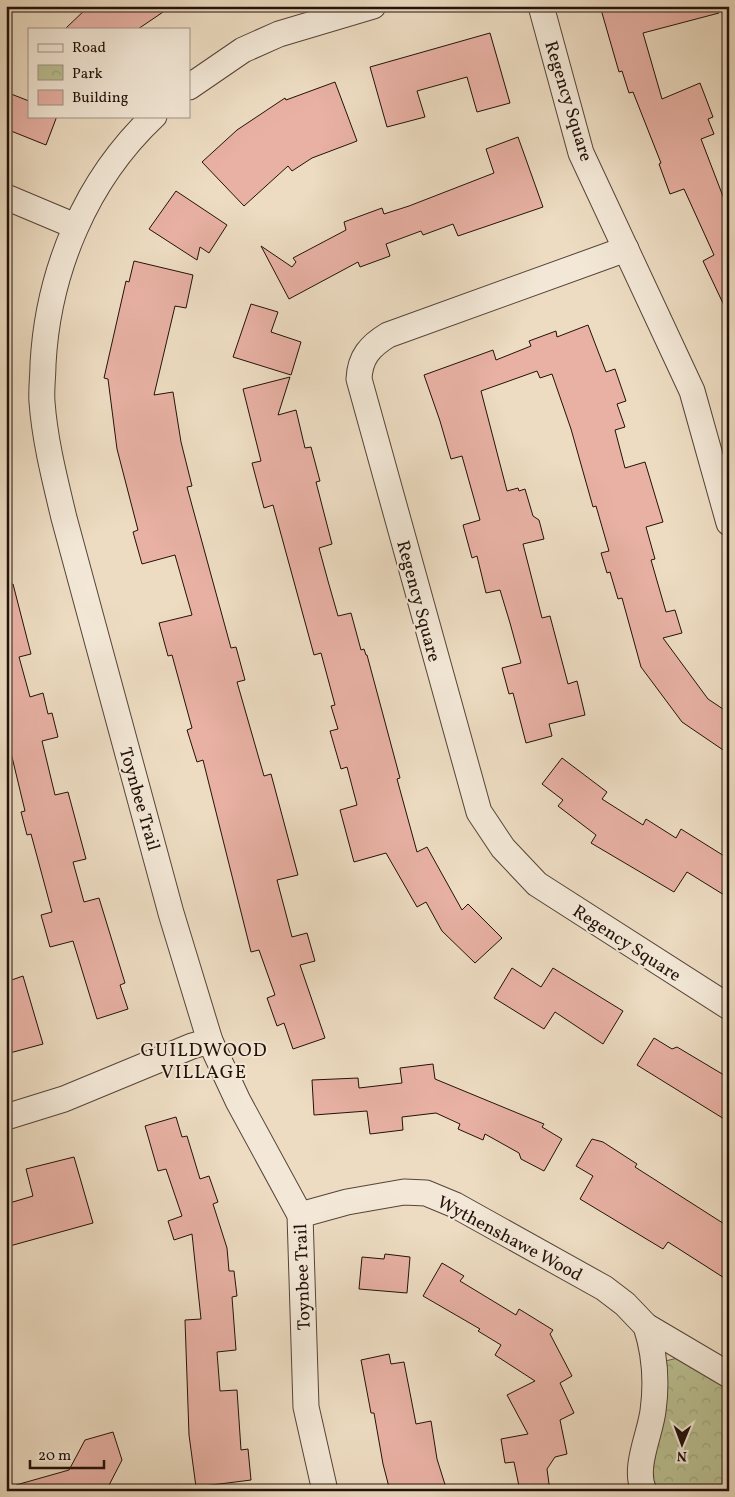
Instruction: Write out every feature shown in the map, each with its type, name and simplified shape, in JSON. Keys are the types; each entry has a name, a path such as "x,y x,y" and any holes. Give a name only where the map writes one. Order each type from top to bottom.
{"street":[{"path":"190,86 243,50 279,34 373,6"},
{"name":"Regency Square","path":"541,6 581,153 692,391 729,523"},
{"name":"Toynbee Trail","path":"152,118 139,131 103,177 75,226 53,288 44,345 42,400 49,456 132,774 210,1041 238,1101 300,1215 306,1407 325,1491"},
{"path":"6,198 75,226"},
{"name":"Regency Square","path":"626,249 388,335 375,342 366,353 360,364 359,379 479,812 503,848 537,884 729,1008"},
{"path":"6,1117 64,1100 192,1046 210,1041"},
{"name":"Wythenshawe Wood","path":"300,1215 347,1202 404,1192 426,1193 455,1205 604,1288 625,1304 646,1326 729,1376"},
{"path":"644,1491 640,1483 641,1464 653,1411 655,1370 646,1326"}],"green space":[{"path":"678,1358 729,1387 729,1491 658,1491 651,1478 666,1401 665,1361"}],"building":[{"path":"89,6 172,6 139,28 66,28"},
{"path":"600,6 718,6 719,13 643,33 662,99 700,83 713,117 708,119 714,134 701,139 729,212 729,316 703,261 714,255 684,189 670,194 659,164 661,163 633,92 629,93 622,71 619,72"},
{"path":"490,33 510,103 477,112 467,77 417,91 425,117 387,127 370,67"},
{"path":"335,82 357,141 312,158 292,171 288,166 244,206 202,162 237,130 285,98 286,100"},
{"path":"6,92 28,101 28,118 56,118 46,145 6,129"},
{"path":"518,137 543,207 458,236 453,224 423,235 421,231 386,244 390,256 360,267 358,262 289,299 261,246 292,267 296,262 293,258 346,230 344,222 382,208 384,214 409,206 494,173 486,149"},
{"path":"176,191 227,225 209,253 200,247 197,260 149,229"},
{"path":"134,261 193,275 186,308 175,306 154,395 173,392 181,442 192,486 187,487 231,648 236,647 245,680 237,682 264,776 271,774 298,875 277,880 292,937 307,933 315,961 300,965 325,1038 293,1049 284,1023 277,1026 267,998 275,995 259,950 251,952 203,760 197,762 187,730 192,728 172,655 168,656 159,623 192,615 175,555 142,564 133,532 138,530 117,449 108,379 104,378 126,281 129,282"},
{"path":"251,304 278,312 271,332 301,342 291,375 233,357"},
{"path":"588,325 606,372 615,369 626,401 617,404 625,427 615,430 625,468 645,462 663,522 646,527 655,559 651,560 666,612 675,610 682,633 663,638 708,699 729,713 729,754 682,722 641,667 622,598 618,599 610,572 607,573 601,553 609,551 596,506 593,507 571,429 552,374 540,378 537,371 481,391 507,491 518,488 519,491 525,489 533,516 539,520 544,539 523,544 542,618 550,616 568,684 577,681 585,715 549,724 552,736 526,743 513,693 509,694 502,668 521,663 500,590 486,593 477,556 472,558 463,525 480,520 462,456 451,459 424,375 493,350 496,360 531,346 529,341 556,331 557,337"},
{"path":"290,377 278,415 296,410 305,448 311,447 320,481 316,482 332,544 319,548 338,616 351,613 361,650 364,649 367,655 400,778 397,779 417,852 427,847 462,910 468,904 502,938 475,963 442,931 426,902 417,907 386,853 354,862 340,810 357,805 347,767 341,769 330,731 338,729 331,706 335,705 321,653 314,655 273,505 264,508 252,463 261,461 243,389"},
{"path":"13,584 31,654 19,657 30,697 43,693 48,714 52,713 58,737 42,741 55,795 68,792 86,859 73,862 84,902 99,898 125,983 120,985 128,1009 97,1019 73,941 50,947 41,915 52,912 31,834 27,835 21,812 25,811 6,732 6,585"},
{"path":"562,758 607,792 602,799 643,825 646,819 676,838 681,829 729,859 729,898 687,872 674,892 591,843 596,835 558,806 563,800 542,784"},
{"path":"512,968 541,987 553,968 623,1011 603,1044 555,1012 544,1029 494,998"},
{"path":"23,976 43,1044 6,1054 6,982"},
{"path":"654,1038 672,1049 677,1047 729,1078 729,1122 637,1065"},
{"path":"433,1064 435,1079 544,1124 542,1127 562,1139 544,1171 521,1159 519,1153 485,1134 483,1140 458,1129 460,1124 436,1113 402,1117 403,1130 370,1134 367,1111 314,1115 312,1080 358,1078 359,1088 402,1083 400,1068"},
{"path":"176,1117 182,1137 187,1136 200,1179 209,1176 218,1202 213,1204 227,1248 229,1271 234,1271 237,1296 232,1297 236,1350 217,1352 220,1391 237,1390 241,1450 248,1449 251,1480 196,1487 189,1435 185,1320 201,1319 192,1234 174,1240 168,1221 182,1216 166,1169 158,1171 145,1126"},
{"path":"592,1139 603,1142 637,1164 635,1167 729,1227 729,1281 668,1242 663,1249 580,1199 593,1176 576,1166"},
{"path":"74,1157 93,1223 6,1247 6,1204 33,1196 26,1169"},
{"path":"385,1254 410,1257 407,1293 359,1289 362,1257 384,1259"},
{"path":"442,1263 464,1276 460,1281 516,1315 519,1309 553,1330 550,1334 572,1376 560,1383 574,1413 560,1420 567,1454 555,1457 547,1469 550,1491 520,1491 514,1462 505,1463 501,1439 528,1434 507,1395 535,1381 495,1355 501,1345 478,1331 480,1329 423,1296"},
{"path":"389,1354 391,1364 404,1362 416,1424 431,1421 437,1459 447,1491 390,1491 374,1413 371,1413 361,1360"},
{"path":"113,1432 122,1460 106,1491 16,1491 16,1485 69,1470 85,1440"}],"district":[{"name":"GUILDWOOD VILLAGE","path":"204,1060"}]}
